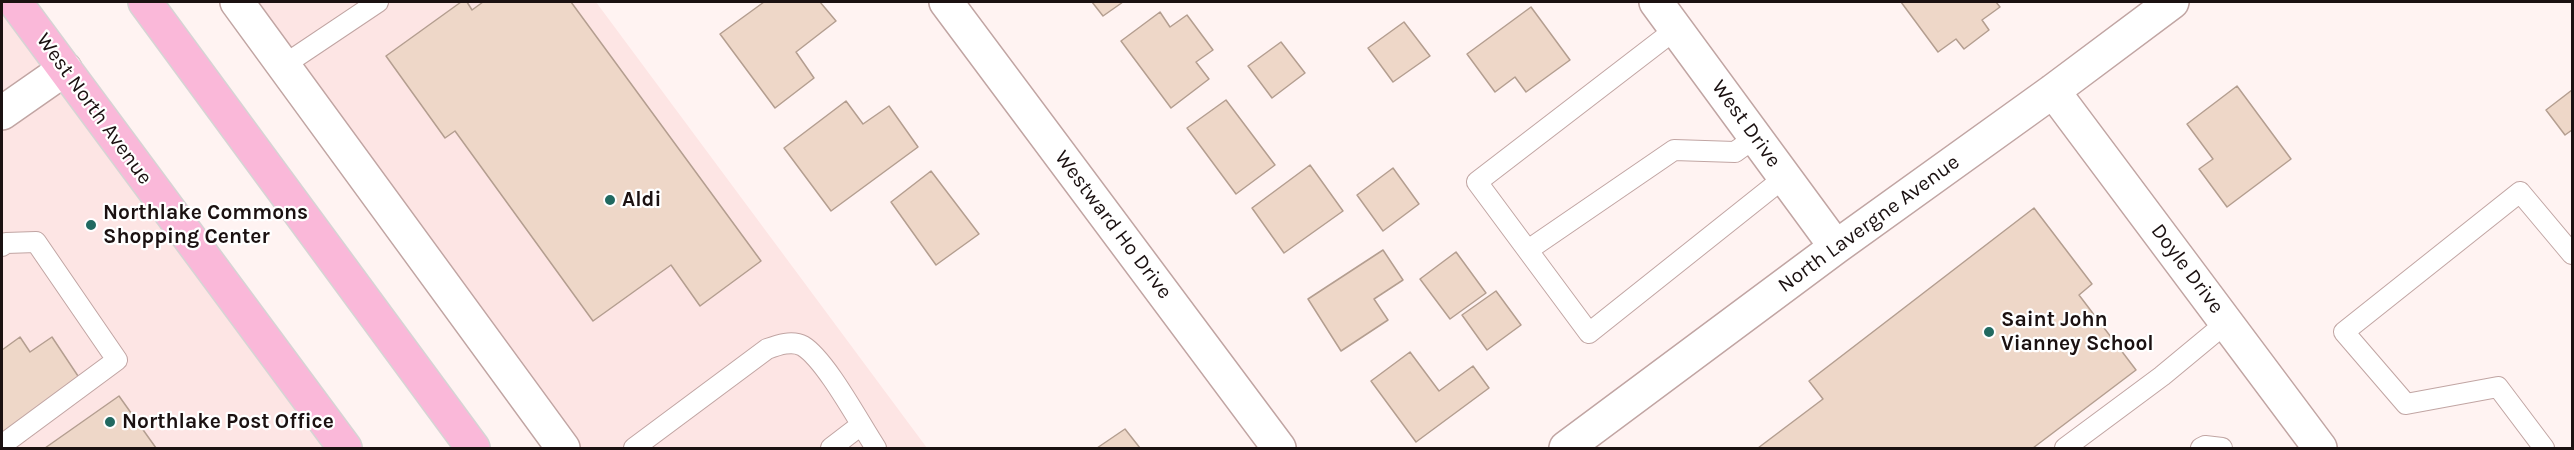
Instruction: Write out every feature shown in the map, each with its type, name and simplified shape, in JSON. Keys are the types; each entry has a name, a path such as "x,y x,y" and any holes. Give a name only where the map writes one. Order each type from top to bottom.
{"main road":[{"name":"West North Avenue","path":"15,2 345,448"},
{"path":"145,2 473,448"}],"street":[{"path":"237,2 563,448"},
{"name":"Westward Ho Drive","path":"946,2 1279,448"},
{"name":"West Drive","path":"1656,2 1836,247"},
{"name":"North Lavergne Avenue","path":"1566,448 1836,247 2053,91 2172,2"},
{"path":"2,113 65,69"},
{"name":"Doyle Drive","path":"2053,91 2320,448"}],"lane":[{"path":"284,65 378,2"},
{"path":"1676,29 1478,182 1589,333 1785,177"},
{"path":"1528,250 1674,150 1735,152 1756,137"},
{"path":"2544,448 2498,387 2406,404 2344,332 2520,192 2572,254"},
{"path":"2,246 6,243 36,242 117,360 2,445"},
{"path":"2065,448 2162,376 2226,322"},
{"path":"634,448 767,348 782,343 802,346 820,362 876,448"},
{"path":"831,448 861,425"},
{"path":"2201,448 2205,446 2222,448"}],"shaded area":[{"name":"Northlake Commons Shopping Center","path":"2,2 345,448 2,448"},
{"path":"237,2 596,2 927,448 563,448"}],"building":[{"name":"Aldi","path":"461,2 467,2 472,10 483,2 571,2 761,261 700,306 671,265 593,321 455,131 445,138 386,56"},
{"path":"764,2 820,2 836,21 796,52 814,78 775,108 720,34"},
{"path":"1092,2 1123,2 1103,16"},
{"path":"1901,2 1996,2 2000,7 1982,20 1989,30 1964,49 1956,39 1938,52"},
{"path":"1531,7 1570,60 1526,92 1515,77 1495,92 1467,54"},
{"path":"1160,12 1170,27 1187,15 1213,50 1196,62 1209,79 1171,108 1121,41"},
{"path":"1404,22 1430,56 1393,82 1368,48"},
{"path":"1281,42 1305,73 1272,98 1248,66"},
{"path":"2237,86 2291,159 2227,207 2199,169 2213,159 2187,124"},
{"path":"2572,90 2572,130 2565,135 2546,110"},
{"path":"1226,100 1275,165 1236,194 1187,128"},
{"path":"846,101 863,124 889,106 918,147 831,211 784,148"},
{"path":"1310,165 1343,211 1284,253 1252,208"},
{"path":"1393,168 1419,204 1383,231 1357,195"},
{"path":"931,171 979,234 936,265 891,202"},
{"name":"Saint John Vianney School","path":"2034,208 2092,284 2079,295 2136,370 2033,448 1758,448 1823,399 1809,381"},
{"path":"1383,250 1403,280 1374,299 1388,320 1341,351 1308,299"},
{"path":"1456,252 1486,293 1450,319 1420,279"},
{"path":"1496,291 1521,325 1487,350 1462,315"},
{"path":"20,337 30,352 52,337 80,379 2,433 2,350"},
{"path":"1410,352 1439,391 1473,366 1489,388 1416,442 1371,381"},
{"name":"Northlake Post Office","path":"119,396 156,448 45,448"},
{"path":"1125,429 1140,448 1097,448"}],"place":[{"name":"Aldi","path":"610,200"},
{"name":"Northlake Commons Shopping Center","path":"91,225"},
{"name":"Saint John Vianney School","path":"1989,332"},
{"name":"Northlake Post Office","path":"110,422"}]}
